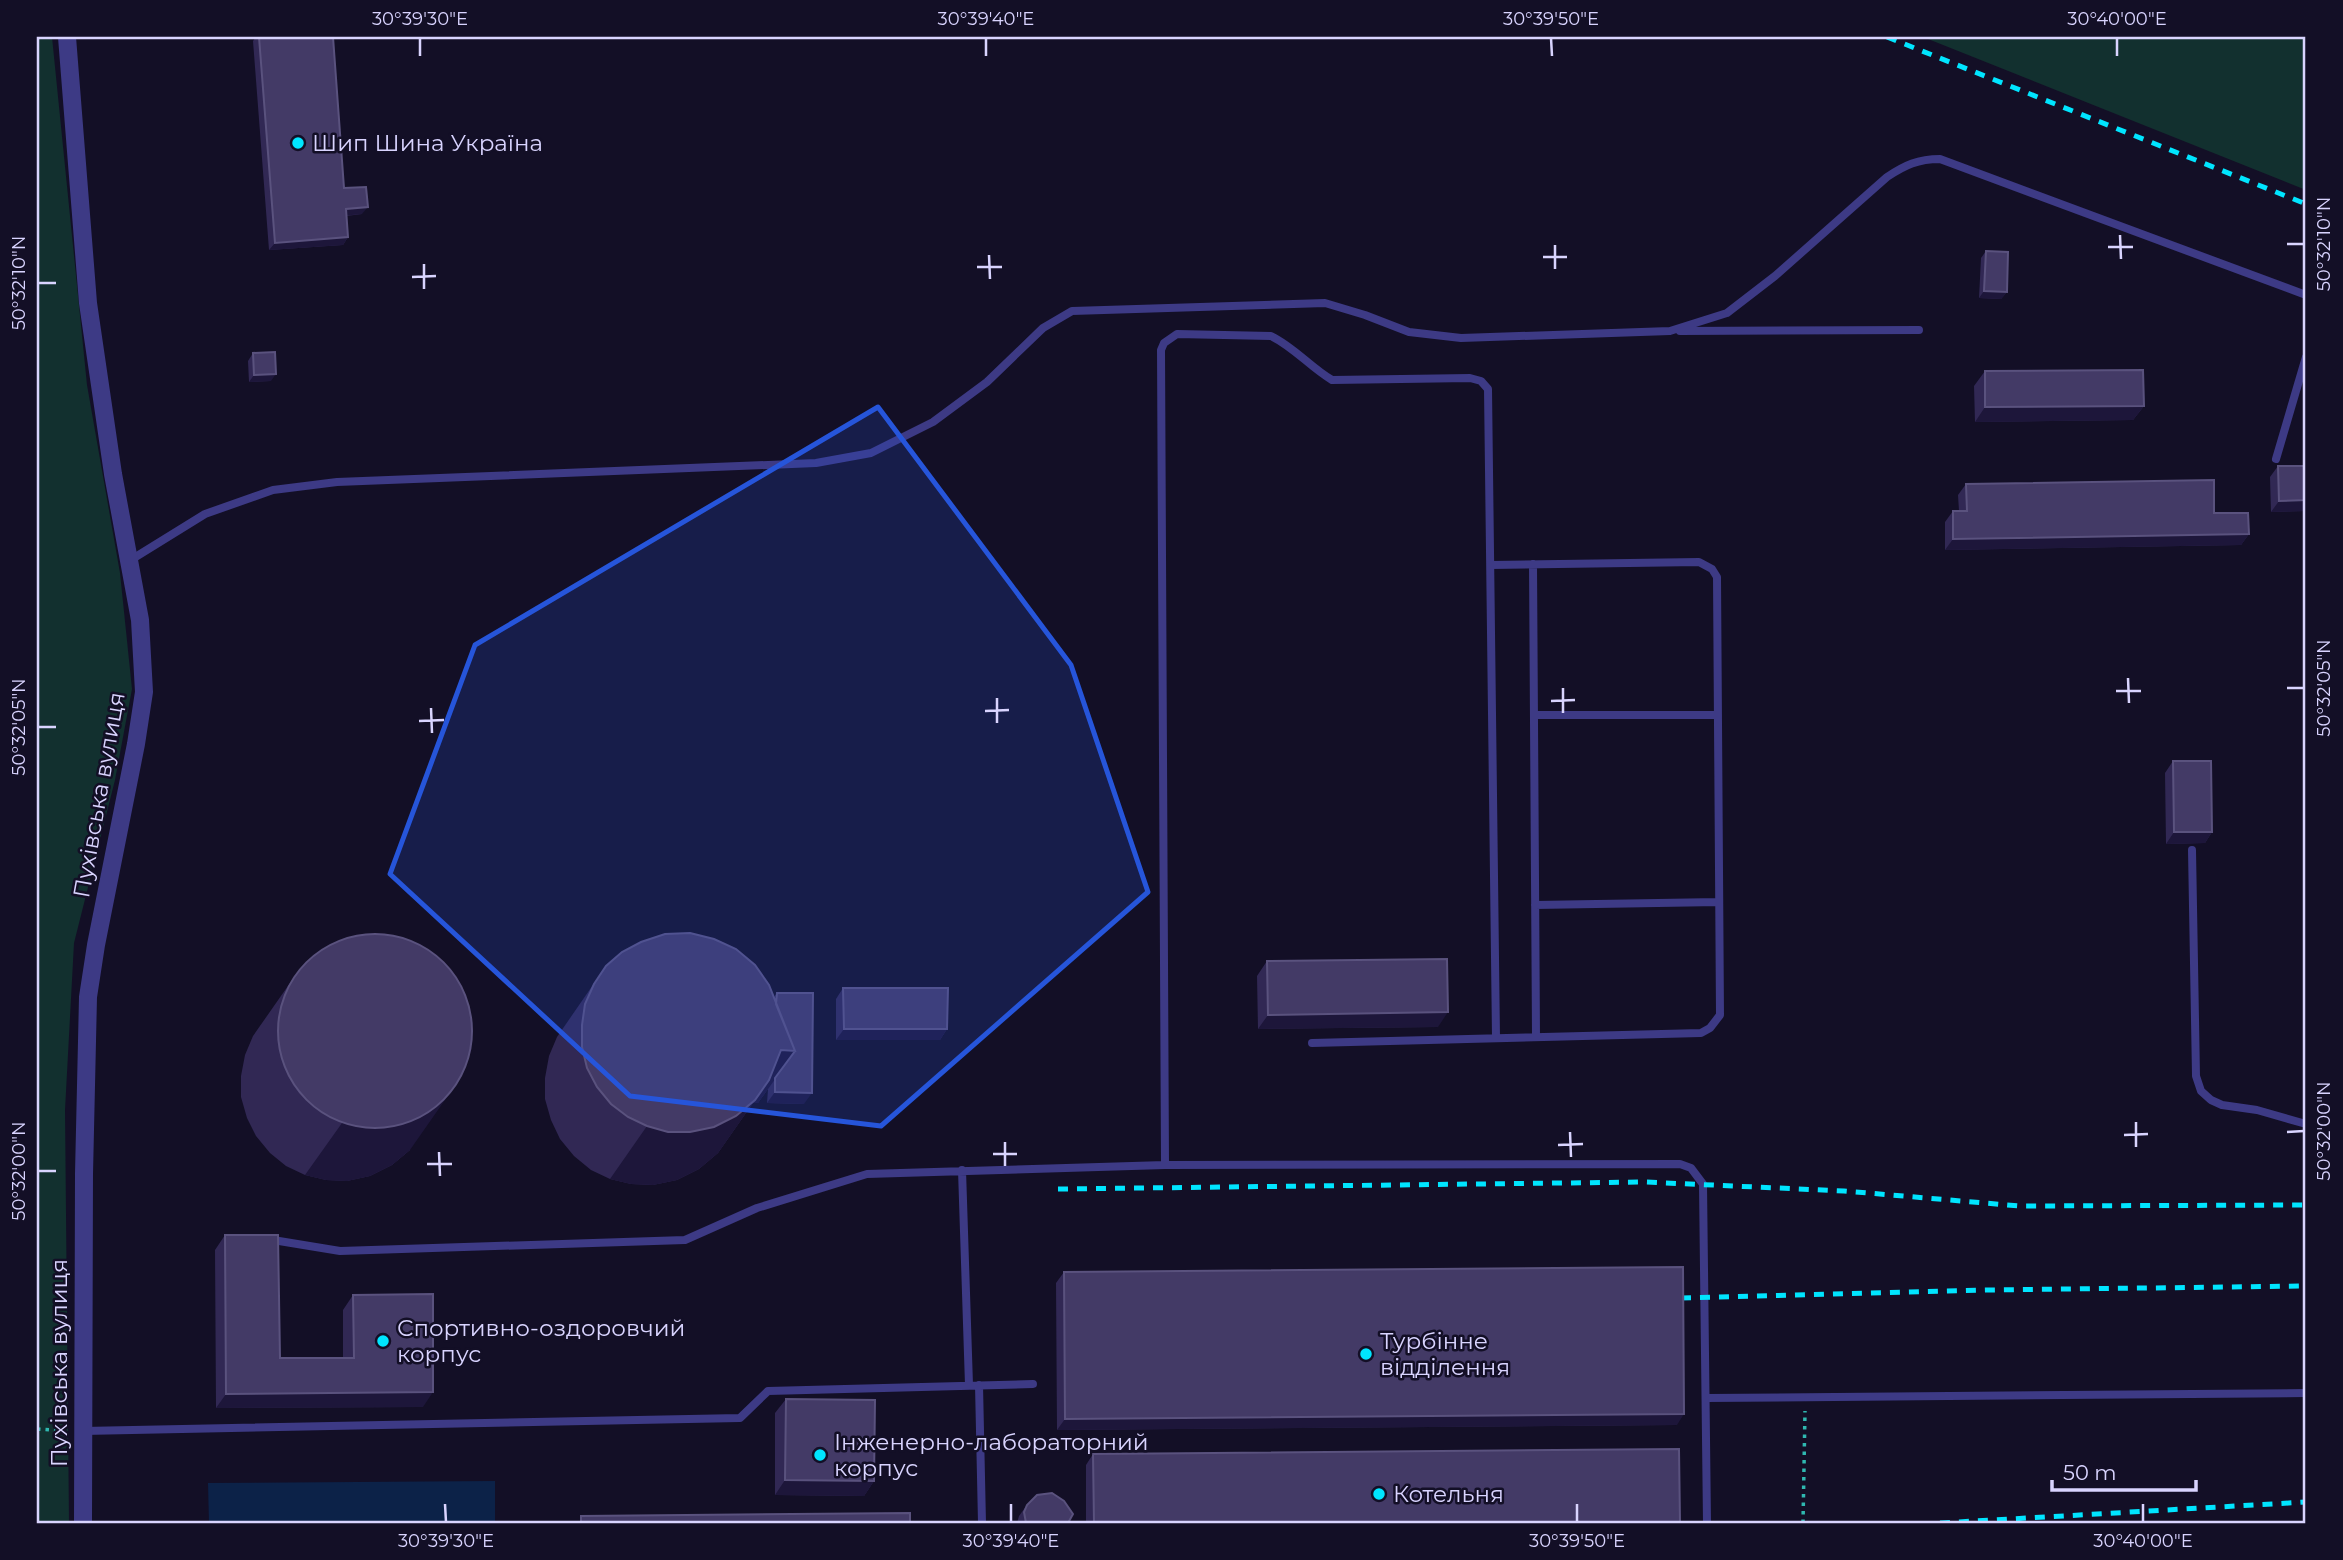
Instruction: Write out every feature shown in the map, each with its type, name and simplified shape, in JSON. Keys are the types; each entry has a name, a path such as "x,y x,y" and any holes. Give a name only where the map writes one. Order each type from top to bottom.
{"street":[{"name":"Пухівська вулиця","path":"67,37 89,303 113,474 140,620 144,692 88,997 84,1174 83,1523"}],"lane":[{"path":"1670,331 1727,313 1775,276 1887,177 1903,166 1922,159 1940,159 2306,295"},
{"path":"129,561 205,514 273,490 351,482 816,463 871,453 933,422 987,382 1043,328 1072,311 1325,303 1409,332 1461,338 1670,331 1919,330"},
{"path":"1165,1165 1161,350 1164,343 1177,334 1270,336 1284,342 1317,372 1332,380 1470,378 1481,381 1488,389 1496,1038"},
{"path":"2276,459 2306,357"},
{"path":"1312,1042 1701,1033 1710,1028 1720,1015 1717,577 1712,569 1699,562 1491,565"},
{"path":"1533,564 1536,1037"},
{"path":"1534,715 1718,715"},
{"path":"2192,850 2196,1076 2201,1091 2222,1105 2257,1110 2306,1124"},
{"path":"1535,905 1719,902"},
{"path":"274,1240 340,1251 685,1240 757,1208 867,1174 1165,1165 1680,1164 1691,1168 1703,1184 1707,1523"},
{"path":"962,1170 969,1385"},
{"path":"83,1432 740,1418 768,1391 1033,1384"},
{"path":"979,1385 982,1523"},
{"path":"1706,1398 2306,1393"}],"path":[{"path":"1803,1523 1805,1399"},
{"path":"37,1429 83,1432"}],"highlighted area":[{"path":"878,407 1071,665 1148,892 881,1126 630,1096 390,874 475,645"}],"green space":[{"path":"37,37 52,37 87,385 120,573 132,689 115,780 74,943 65,1110 69,1523 37,1523"},
{"path":"1923,37 2306,37 2306,190"}],"water":[{"path":"495,1481 495,1523 209,1523 208,1483"}],"building":[{"name":"Шип Шина Україна","path":"259,37 333,37 344,188 366,187 368,207 346,209 348,237 275,243"},
{"path":"1986,251 2008,252 2007,292 1984,291"},
{"path":"275,352 276,374 254,375 253,353"},
{"path":"2143,370 2144,406 1985,407 1985,371"},
{"path":"2278,466 2306,466 2306,500 2279,501"},
{"path":"2214,480 2214,513 2248,513 2249,534 1953,539 1953,511 1967,511 1966,484"},
{"path":"2173,761 2211,761 2212,832 2174,832"},
{"path":"690,933 714,939 736,949 755,965 769,985 795,1051 781,1050 769,1080 755,1100 736,1116 714,1127 690,1132 668,1132 628,1117 611,1104 597,1087 587,1068 582,1047 582,1025 585,1004 594,984 606,966 622,952 665,934"},
{"path":"375,934 412,941 444,962 465,994 472,1031 465,1068 444,1100 412,1121 375,1128 338,1121 306,1100 285,1068 278,1031 285,994 306,962 338,941"},
{"path":"1447,959 1448,1012 1268,1015 1267,961"},
{"path":"843,988 948,988 947,1029 844,1029"},
{"path":"777,993 813,993 812,1093 775,1092 775,1078 795,1051 776,1004"},
{"name":"Спортивно-оздоровчий корпус","path":"225,1235 278,1235 280,1358 354,1358 353,1295 433,1294 433,1392 226,1394"},
{"name":"Турбінне відділення","path":"1683,1267 1684,1414 1065,1419 1064,1272"},
{"name":"Інженерно-лабораторний корпус","path":"786,1399 875,1400 874,1481 785,1480"},
{"name":"Котельня","path":"1679,1449 1680,1523 1094,1523 1093,1454"},
{"path":"1052,1493 1064,1501 1073,1514 1068,1523 1026,1523 1024,1512 1027,1505 1037,1495"},
{"path":"910,1513 910,1523 581,1523 581,1516"}],"railway":[{"path":"1887,37 2306,204"},
{"path":"1058,1189 1645,1182 1844,1191 2020,1206 2306,1205"},
{"path":"1681,1298 1987,1290 2306,1286"},
{"path":"1940,1523 2306,1502"}],"place":[{"name":"Шип Шина Україна","path":"298,143"},
{"name":"Спортивно-оздоровчий корпус","path":"383,1341"},
{"name":"Турбінне відділення","path":"1366,1354"},
{"name":"Інженерно-лабораторний корпус","path":"820,1455"},
{"name":"Котельня","path":"1379,1494"}]}
